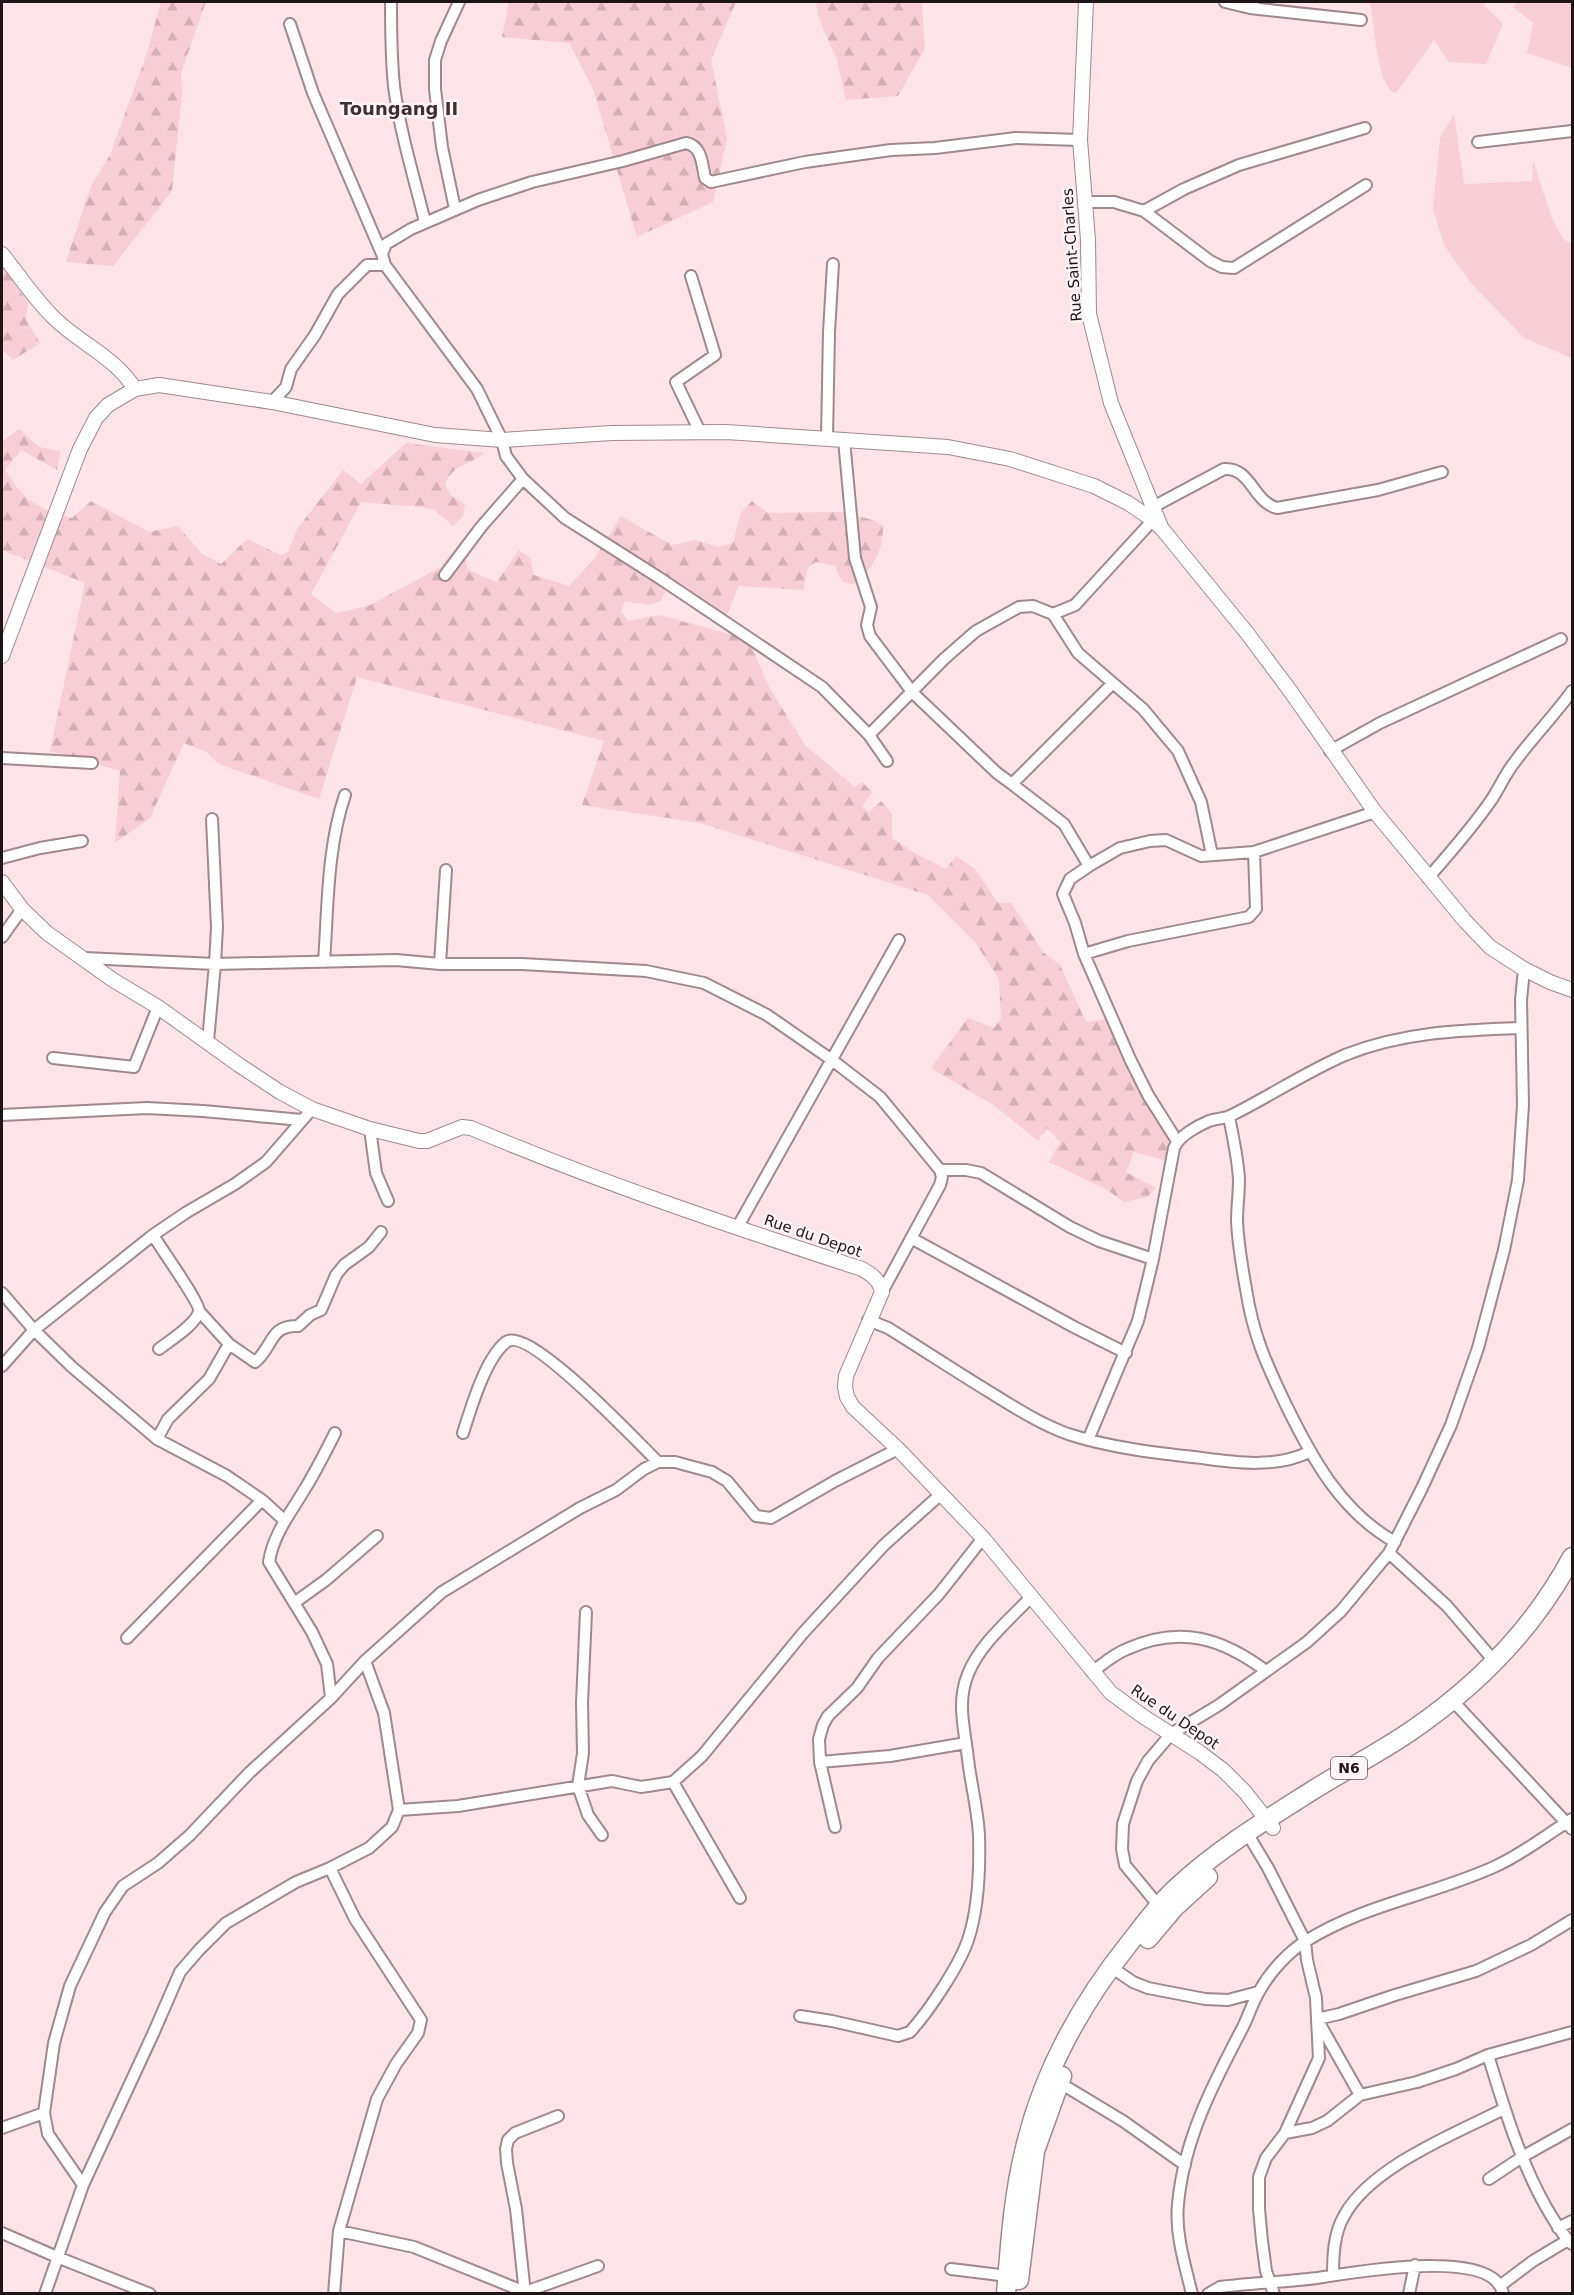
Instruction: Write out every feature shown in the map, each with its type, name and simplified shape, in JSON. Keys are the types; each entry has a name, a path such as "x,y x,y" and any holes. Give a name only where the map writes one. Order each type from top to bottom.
{"highway":[{"name":"N6","path":"1116,1970 1189,1893 1251,1838 1270,1824 1417,1742 1456,1705 1495,1662 1540,1608 1572,1557"},
{"name":"N6","path":"1456,1705 1495,1679 1549,1616 1572,1582"},
{"name":"N6","path":"1007,2285 1009,2250 1054,2079 1092,2016 1116,1970 1159,1906 1193,1873 1251,1838"},
{"name":"N6","path":"1018,2294 1021,2202"}],"street":[{"path":"391,2 390,46 394,87 401,126 425,222"},
{"path":"455,209 442,147 435,89 435,60 459,2"},
{"name":"Rue Saint-Charles","path":"1086,2 1080,140 1089,314 1111,403 1156,519"},
{"path":"1225,2 1361,20"},
{"path":"290,24 313,93 383,259 477,389 502,440 506,456 523,479 565,518 658,577 822,687 869,735 887,761"},
{"path":"1144,211 1184,189 1239,165 1365,128"},
{"path":"1478,142 1572,131"},
{"path":"383,259 386,244 425,222 455,209 532,182 623,161 686,143 693,144 699,150 705,178 711,182 805,162 891,150 935,148 1016,138 1080,140"},
{"path":"1085,202 1114,202 1144,211 1210,261 1222,267 1234,268 1366,185"},
{"path":"2,254 54,319 112,361 126,375 135,389"},
{"path":"272,402 286,387 291,369 315,335 338,294 367,265 383,259"},
{"path":"827,437 833,264"},
{"path":"691,276 715,355 676,382 700,432"},
{"path":"2,656 80,449 96,418 108,405 135,389 159,385 272,402 435,435 502,440 612,433 700,432 827,437 948,447 1010,459 1094,486 1156,519 1260,650 1375,812 1465,921 1490,946 1524,969 1572,990"},
{"path":"844,440 855,558 871,607 867,625 870,636 913,693 997,773 1064,824 1089,866"},
{"path":"1053,614 1075,605 1156,519 1224,469 1238,471 1246,478 1258,497 1269,506 1277,508 1378,490 1442,472"},
{"path":"445,575 481,527 523,479"},
{"path":"869,735 913,693 944,659 976,631 1019,607 1033,606 1053,614 1078,654 1143,709 1178,751 1201,802 1212,855"},
{"path":"1330,750 1380,723 1561,639"},
{"path":"1012,784 1112,684"},
{"path":"1428,878 1463,838 1492,799 1512,765 1572,691"},
{"path":"2,758 92,763"},
{"path":"324,962 333,845 337,818 345,795"},
{"path":"1177,1141 1148,1095 1130,1059 1084,954 1063,894 1070,879 1120,848 1150,841 1166,840 1201,856 1254,852 1375,812"},
{"path":"208,1041 217,927 212,819"},
{"path":"2,858 81,841"},
{"path":"1084,954 1128,941 1249,917 1256,909 1254,852"},
{"path":"440,964 446,870"},
{"name":"Rue du Depot","path":"4,889 46,933 280,1092 312,1109 370,1129 419,1141 428,1141 462,1127 471,1128 547,1160 737,1228 862,1269 874,1276 880,1283 882,1292 868,1320 846,1376 844,1387 847,1397 861,1415 898,1449 983,1538 1111,1693 1223,1770 1245,1792 1270,1824"},
{"path":"2,937 22,909"},
{"path":"737,1228 899,940"},
{"path":"84,958 215,964 396,960 440,964 522,964 646,971 704,983 767,1016 880,1097 940,1170 942,1178 940,1185 882,1292"},
{"path":"1159,1906 1125,1865 1122,1849 1123,1824 1137,1781 1148,1761 1171,1734 1219,1705 1307,1642 1341,1611 1389,1553 1451,1425 1478,1348 1504,1250 1518,1180 1523,1105 1521,1028 1524,969"},
{"path":"53,1058 134,1067 158,1007"},
{"path":"1088,1440 1138,1321 1177,1141 1210,1121 1228,1117 1299,1077 1347,1055 1398,1038 1445,1031 1521,1028"},
{"path":"2,1115 147,1108 302,1120"},
{"path":"2,1366 34,1330 153,1235 266,1162 312,1109"},
{"path":"1228,1117 1239,1178 1237,1223 1252,1324 1259,1347 1309,1452 1340,1495 1362,1519 1395,1542"},
{"path":"370,1129 376,1173 388,1201"},
{"path":"940,1170 966,1170 981,1173 1070,1227 1099,1241 1153,1259"},
{"path":"153,1235 170,1264 197,1300 199,1311 229,1344 255,1362 275,1333 288,1326 298,1326 310,1315 321,1310 336,1275 344,1265 369,1247 381,1232"},
{"path":"911,1238 1126,1353"},
{"path":"2,1293 34,1330 72,1367 156,1439 227,1476 262,1500 285,1521"},
{"path":"159,1349 193,1322 199,1311"},
{"path":"868,1320 888,1329 1026,1415 1088,1440 1138,1450 1228,1461 1270,1463 1295,1459 1309,1452"},
{"path":"463,1433 482,1378 507,1341 514,1340 524,1343 567,1372 658,1462"},
{"path":"156,1439 168,1419 209,1379 229,1344"},
{"path":"331,1698 327,1664 312,1632 269,1562 285,1521 336,1433"},
{"path":"82,2185 48,2134 44,2113 54,2043 70,1986 105,1912 123,1886 158,1863 190,1835 249,1773 298,1725 331,1698 365,1661 442,1592 579,1508 616,1490 644,1469 658,1462 675,1462 712,1472 727,1481 756,1516 765,1519 771,1518 835,1481 898,1449"},
{"path":"399,1810 458,1806 612,1781 640,1787 673,1782 702,1756 803,1634 884,1545 940,1494"},
{"path":"127,1638 262,1500"},
{"path":"294,1603 326,1580 376,1536"},
{"path":"835,1827 820,1762 819,1739 823,1725 828,1716 856,1688 878,1658 939,1594 983,1538"},
{"path":"1389,1553 1447,1606 1495,1662"},
{"path":"800,2016 832,2020 898,2036 910,2032 955,1968 968,1940 977,1900 979,1834 961,1718 963,1696 968,1674 981,1652 999,1629 1031,1597"},
{"path":"586,1612 582,1703 583,1754 578,1786 588,1815 602,1835"},
{"path":"1092,1672 1126,1649 1148,1642 1184,1636 1215,1641 1244,1655 1266,1671"},
{"path":"45,2294 82,2185 180,1972 226,1923 296,1882 330,1868 375,1843 392,1827 399,1810 384,1713 365,1661"},
{"path":"1192,2294 1179,2232 1177,2206 1191,2135 1208,2093 1251,2011 1258,1992 1272,1972 1305,1941 1365,1911 1434,1890 1495,1867 1570,1824 1456,1705"},
{"path":"820,1762 890,1756 966,1743"},
{"path":"673,1782 740,1898"},
{"path":"1251,1838 1305,1941 1316,1998 1319,2058 1285,2133 1266,2158 1259,2177 1262,2241 1272,2288"},
{"path":"330,1868 355,1919 421,2020 418,2033 396,2064 377,2099 339,2231 334,2294"},
{"path":"1317,2019 1476,1971 1531,1945 1572,1920"},
{"path":"1116,1970 1133,1982 1148,1988 1205,1999 1228,2000 1258,1992"},
{"path":"1317,2019 1360,2095"},
{"path":"1285,2133 1312,2128 1327,2121 1360,2095 1417,2082 1456,2070 1488,2055 1572,2032"},
{"path":"1208,2294 1220,2287 1272,2288 1333,2275 1415,2265 1472,2270 1493,2277 1502,2289 1533,2261 1570,2242 1558,2228 1532,2181 1504,2109 1488,2055"},
{"path":"1054,2079 1124,2121 1185,2165"},
{"path":"1333,2275 1337,2232 1344,2215 1371,2185 1392,2168 1504,2109"},
{"path":"2,2128 44,2113"},
{"path":"525,2293 506,2149 508,2140 515,2133 558,2116"},
{"path":"1489,2179 1572,2128"},
{"path":"1558,2228 1572,2221"},
{"path":"339,2231 414,2247 525,2293 598,2266"},
{"path":"2,2233 150,2294"},
{"path":"1409,2294 1415,2265"},
{"path":"951,2269 1007,2285"}],"green space":[{"path":"161,2 206,2 181,73 182,94 172,191 113,266 66,262 91,186 110,155 147,53"},
{"path":"509,2 736,2 711,60 727,138 713,202 637,237 593,89 569,43 502,37"},
{"path":"816,2 922,2 925,48 898,96 846,100 837,60 818,16"},
{"path":"1370,2 1483,2 1503,24 1486,64 1449,62 1434,40 1396,93 1384,80 1380,67"},
{"path":"1517,2 1572,2 1572,68 1527,53 1533,23 1513,7"},
{"path":"1454,114 1464,184 1532,181 1533,161 1553,221 1564,240 1572,244 1572,358 1524,338 1471,283 1444,245 1433,209 1440,138"},
{"path":"2,264 28,303 26,320 40,343 13,360 2,349"},
{"path":"19,429 39,447 61,451 57,470 21,450 5,470 19,490 33,502 50,511 72,518 91,501 149,532 178,526 202,554 221,564 247,539 281,555 288,552 297,529 343,470 361,484 406,443 484,453 453,471 445,483 450,495 465,504 463,516 453,526 434,510 361,502 311,594 336,613 368,606 441,567 461,541 468,570 497,582 519,550 530,558 534,575 569,586 594,559 621,516 672,545 695,540 718,547 733,543 741,513 752,501 768,513 842,512 873,520 883,526 879,552 871,566 852,585 842,581 835,566 816,562 808,567 803,590 739,586 725,619 668,585 661,601 648,605 625,601 621,611 628,621 659,615 748,639 769,687 805,745 855,787 862,782 872,792 862,806 869,812 881,801 892,814 892,838 946,869 956,856 975,869 998,903 1011,903 1043,952 1060,965 1086,1022 1111,1018 1176,1127 1168,1161 1134,1152 1126,1172 1156,1188 1147,1197 1124,1202 1106,1189 1049,1162 1060,1142 1047,1128 1038,1141 995,1106 931,1068 968,1018 994,1028 1001,1019 999,979 975,942 928,895 700,823 582,805 604,741 357,677 319,799 219,764 206,752 184,743 150,818 115,843 120,771 50,751 85,583 2,550 2,442"}],"district":[{"name":"Toungang II","path":"399,109"}]}
